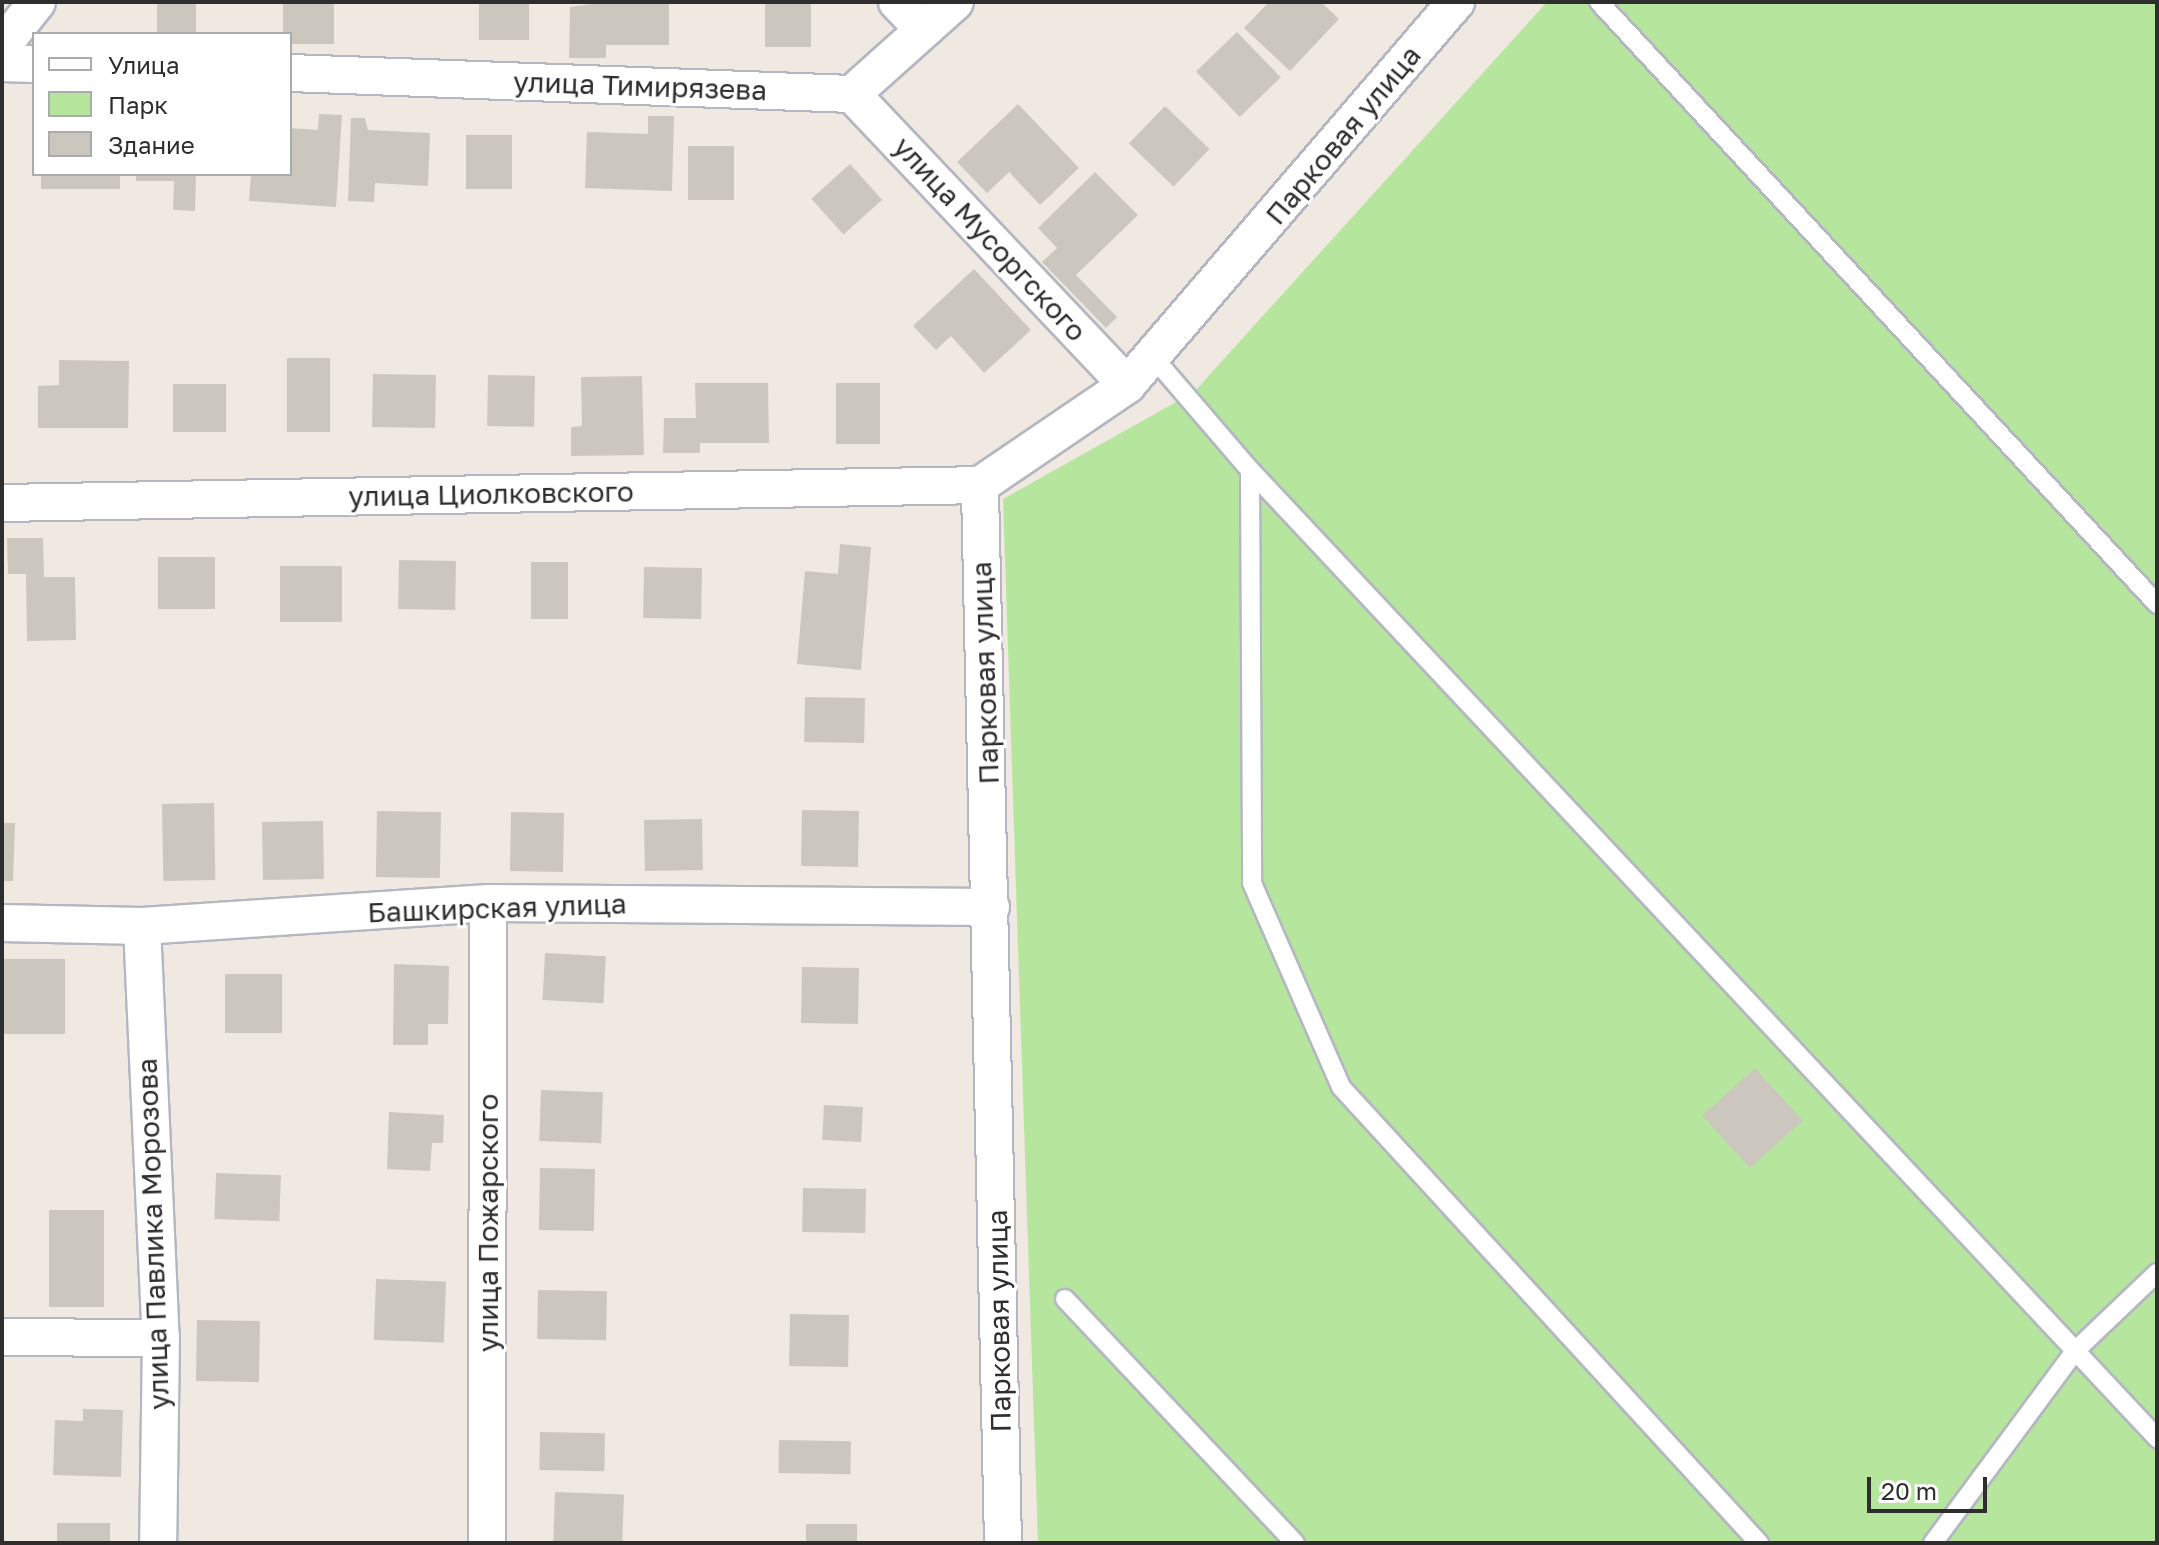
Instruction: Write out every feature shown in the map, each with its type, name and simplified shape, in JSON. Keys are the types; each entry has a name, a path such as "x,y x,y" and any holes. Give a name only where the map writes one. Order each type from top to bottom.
{"street":[{"path":"2,46 37,2"},
{"path":"897,2 923,29"},
{"path":"852,94 955,2"},
{"name":"Парковая улица","path":"1003,1543 980,485 1127,385 1456,2"},
{"path":"2,63 32,64"},
{"name":"улица Тимирязева","path":"292,73 852,94"},
{"name":"улица Мусоргского","path":"852,94 1127,385"},
{"name":"улица Циолковского","path":"2,503 980,485"},
{"name":"Башкирская улица","path":"2,923 142,926 488,903 991,907"},
{"name":"улица Пожарского","path":"487,1543 488,903"},
{"name":"улица Павлика Морозова","path":"142,926 161,1338 158,1543"},
{"path":"2,1337 161,1338"}],"lane":[{"path":"1599,2 2157,604"},
{"path":"1153,357 1250,470 2157,1438"},
{"path":"1250,470 1252,883 1341,1087 1759,1543"},
{"path":"1933,1543 2075,1351 2157,1273"},
{"path":"1065,1299 1295,1543"}],"green space":[{"path":"1547,2 2157,2 2157,1543 1038,1543 1003,499 1194,392"}],"building":[{"path":"157,2 196,2 196,32 157,32"},
{"path":"283,2 334,2 334,44 292,44 292,32 283,32"},
{"path":"479,2 529,2 529,40 479,40"},
{"path":"607,2 669,2 669,45 606,45 606,58 569,58 570,7"},
{"path":"765,2 811,2 811,47 765,47"},
{"path":"1269,2 1321,2 1339,19 1290,71 1244,28"},
{"path":"1237,32 1281,77 1240,117 1196,72"},
{"path":"1018,104 1079,168 1040,205 1009,172 987,193 957,162"},
{"path":"1165,106 1210,149 1173,186 1129,143"},
{"path":"319,114 342,115 336,207 249,201 251,176 292,176 292,128 318,130"},
{"path":"648,116 674,116 672,191 585,188 587,132 648,134"},
{"path":"351,118 365,118 368,130 430,133 428,186 375,183 374,202 348,201"},
{"path":"466,135 512,135 512,189 466,189"},
{"path":"688,146 734,146 734,200 688,200"},
{"path":"850,164 882,200 843,234 811,199"},
{"path":"1095,172 1138,215 1076,275 1117,317 1106,328 1042,262 1057,248 1038,228"},
{"path":"41,176 120,176 120,189 41,189"},
{"path":"136,176 196,176 195,211 173,210 174,181 136,181"},
{"path":"974,269 1031,330 984,373 951,336 936,350 913,326"},
{"path":"287,358 330,358 330,432 287,432"},
{"path":"59,360 129,361 128,428 38,428 38,386 59,385"},
{"path":"373,374 436,375 435,428 372,427"},
{"path":"488,375 535,376 534,427 487,426"},
{"path":"642,376 644,455 571,456 571,427 582,426 581,377"},
{"path":"695,383 768,383 769,443 700,443 700,453 663,453 664,418 696,418"},
{"path":"836,383 880,383 880,444 836,444"},
{"path":"173,384 226,384 226,432 173,432"},
{"path":"7,538 43,538 44,577 75,577 76,640 27,641 26,574 8,574"},
{"path":"840,544 871,547 861,670 797,664 805,571 838,574"},
{"path":"158,557 215,557 215,609 158,609"},
{"path":"399,560 456,561 455,610 398,609"},
{"path":"531,562 568,562 568,619 531,619"},
{"path":"280,566 342,566 342,622 280,622"},
{"path":"644,567 702,568 701,619 643,618"},
{"path":"805,697 865,698 864,743 804,742"},
{"path":"214,803 215,880 163,881 162,804"},
{"path":"802,810 859,811 858,867 801,866"},
{"path":"377,811 441,812 440,878 376,877"},
{"path":"511,812 564,813 563,872 510,871"},
{"path":"702,819 703,870 645,871 644,820"},
{"path":"323,821 324,879 263,880 262,822"},
{"path":"2,823 15,823 13,881 2,881"},
{"path":"545,953 606,956 603,1003 543,1000"},
{"path":"2,959 65,959 65,1034 2,1034"},
{"path":"394,964 449,966 448,1024 428,1024 428,1045 393,1045"},
{"path":"802,967 859,968 858,1024 801,1023"},
{"path":"225,974 282,974 282,1033 225,1033"},
{"path":"1755,1068 1803,1121 1750,1168 1702,1116"},
{"path":"541,1090 603,1092 601,1143 539,1141"},
{"path":"824,1105 863,1107 861,1142 822,1140"},
{"path":"389,1112 444,1115 443,1143 432,1143 430,1171 387,1169"},
{"path":"540,1168 595,1169 594,1231 539,1230"},
{"path":"216,1173 281,1175 279,1221 214,1219"},
{"path":"803,1188 866,1189 865,1233 802,1232"},
{"path":"49,1210 104,1210 104,1307 49,1307"},
{"path":"376,1279 446,1281 444,1342 374,1340"},
{"path":"538,1290 607,1291 606,1340 537,1339"},
{"path":"790,1314 849,1315 848,1367 789,1366"},
{"path":"197,1320 260,1321 259,1382 196,1381"},
{"path":"83,1409 123,1410 121,1477 53,1475 55,1420 83,1421"},
{"path":"540,1432 605,1433 604,1471 539,1470"},
{"path":"779,1440 851,1441 850,1474 778,1473"},
{"path":"555,1492 624,1494 622,1543 553,1543"},
{"path":"57,1523 110,1523 110,1543 57,1543"},
{"path":"806,1524 857,1524 857,1543 806,1543"}]}
